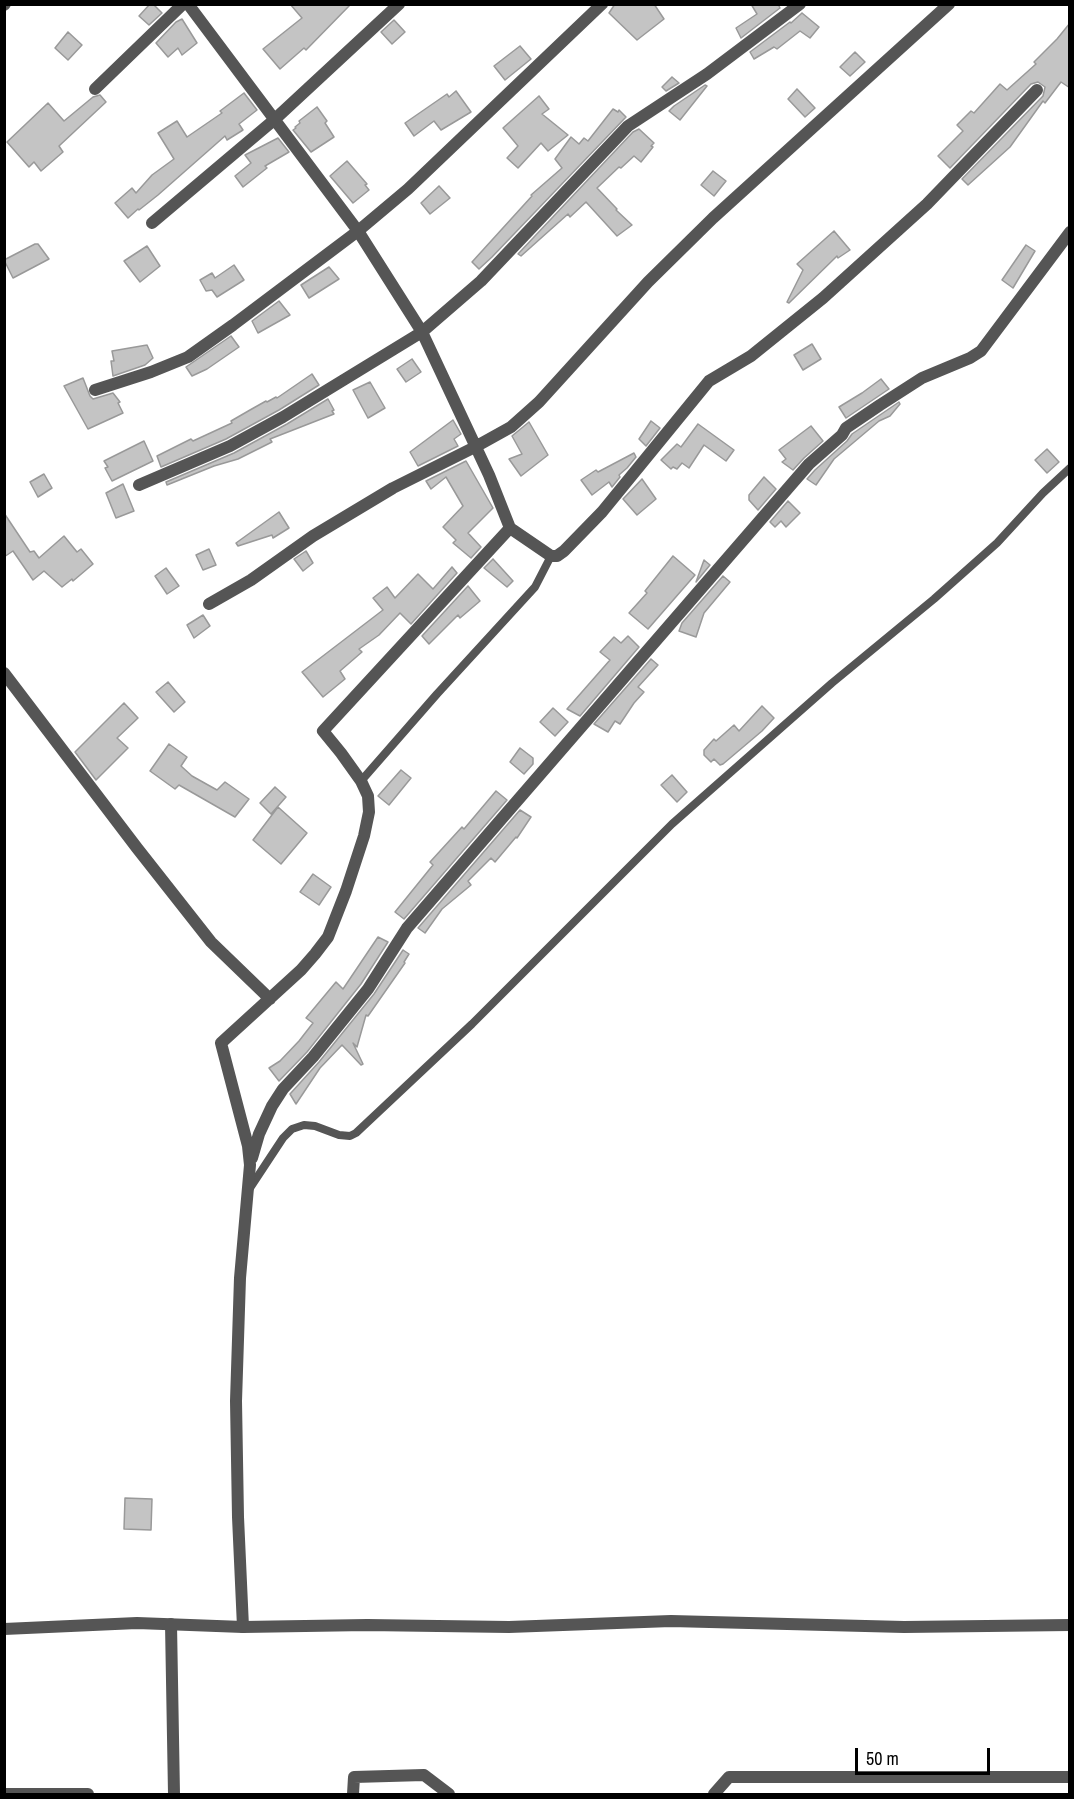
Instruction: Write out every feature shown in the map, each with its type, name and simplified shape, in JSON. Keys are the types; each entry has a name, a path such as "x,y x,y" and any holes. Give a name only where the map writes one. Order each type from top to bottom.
{"street":[{"path":"94,89 183,4"},
{"path":"189,4 358,231 422,332 476,447 510,528 551,556 557,556 564,551 602,512 709,381 751,356 823,298 927,204 1037,90"},
{"path":"152,223 274,120 399,4"},
{"path":"95,390 188,357 233,326 358,231 408,189 602,4"},
{"path":"139,485 230,446 274,422 422,332 481,280 628,126 707,74 800,4"},
{"path":"209,604 251,580 313,536 393,488 511,427 539,402 648,282 713,219 949,4"},
{"path":"250,1165 259,1134 278,1098 368,989 407,928 809,464 842,435 846,428 880,405 922,378 981,351 1070,232"},
{"path":"243,1627 236,1401 240,1278 250,1165 248,1146 221,1042 301,970 328,937 346,891 364,836 369,812 368,796 361,781 323,731 510,528"},
{"path":"4,673 211,942 270,999"},
{"path":"4,1629 171,1624 243,1627 367,1625 509,1627 671,1621 904,1627 1070,1625"},
{"path":"171,1624 174,1794"},
{"path":"353,1794 354,1777 424,1775 448,1794"},
{"path":"714,1794 729,1777 1070,1777"},
{"path":"4,1794 88,1794"}],"lane":[{"path":"249,1190 283,1138 292,1129 304,1125 315,1126 339,1135 350,1136 356,1132 472,1024 672,824 832,683 934,599 997,543 1043,493 1070,468"},
{"path":"361,781 535,587 551,556"}],"building":[{"path":"150,4 162,13 149,25 139,16"},
{"path":"290,4 351,4 306,50 304,48 280,69 263,49 302,18"},
{"path":"615,4 654,4 664,19 637,40 609,13"},
{"path":"751,4 778,4 780,8 741,38 736,28 757,14"},
{"path":"802,13 819,27 810,38 800,31 777,49 774,47 754,59 750,52"},
{"path":"182,19 197,43 182,55 178,48 168,57 156,43 176,22"},
{"path":"394,20 405,32 392,44 381,32"},
{"path":"1070,23 1070,88 1061,82 1045,103 1043,101 1010,147 968,185 962,179 1043,96 1045,87 1038,82 1031,84 950,168 938,156 963,131 957,125 971,111 974,113 1000,84 1007,90 1036,64 1034,62"},
{"path":"68,32 82,45 68,60 55,48"},
{"path":"520,46 531,59 505,80 494,66"},
{"path":"855,52 865,62 850,76 840,67"},
{"path":"672,77 679,83 666,91 662,87"},
{"path":"705,85 707,86 680,120 669,111 674,106"},
{"path":"797,89 815,108 805,117 788,99"},
{"path":"456,91 471,112 441,130 434,121 414,136 405,123 447,94 449,97"},
{"path":"244,93 257,110 239,124 243,130 227,140 225,136 158,195 128,218 115,203 132,188 136,193 152,175 174,159 158,133 177,121 187,137 222,113 220,111"},
{"path":"100,95 106,102 59,146 63,152 41,171 34,162 29,167 7,142 48,103 64,121 93,97"},
{"path":"539,96 549,109 542,114 568,135 548,151 541,143 518,168 507,158 518,146 503,128"},
{"path":"317,107 334,137 311,152 293,130 300,123 299,121"},
{"path":"613,109 618,112 619,110 626,117 479,269 472,262 531,195 562,168 555,159 571,137 579,144 584,138 588,141"},
{"path":"639,129 654,143 651,146 653,147 641,162 634,156 597,188 632,225 617,236 586,202 570,217 568,214 521,256 518,254 633,132"},
{"path":"278,138 289,152 265,166 267,168 243,187 235,176 251,163 245,155"},
{"path":"347,161 367,184 365,185 369,190 353,203 330,176"},
{"path":"713,171 726,181 714,196 701,185"},
{"path":"439,186 450,198 430,214 421,203"},
{"path":"834,231 850,250 838,258 837,256 789,303 787,302 803,270 797,264"},
{"path":"38,244 49,259 13,278 4,260"},
{"path":"1026,245 1035,251 1013,288 1002,280"},
{"path":"147,246 160,266 140,282 124,261"},
{"path":"234,265 244,280 217,297 212,290 206,291 200,280 212,273 215,278"},
{"path":"329,267 339,279 309,298 301,285"},
{"path":"279,301 290,315 258,333 252,321"},
{"path":"231,336 239,347 207,369 192,376 186,367"},
{"path":"812,344 821,359 803,370 794,355"},
{"path":"147,345 153,358 145,365 113,376 112,351"},
{"path":"412,359 421,372 406,382 397,369"},
{"path":"312,374 319,385 279,410 226,439 161,467 157,456 191,439 193,441 232,423 231,421 266,401 277,398"},
{"path":"83,378 93,399 113,393 120,402 118,403 123,413 88,429 64,386"},
{"path":"881,379 889,389 846,418 839,407"},
{"path":"370,382 385,408 368,418 353,390"},
{"path":"328,399 334,414 270,439 272,442 238,459 167,485 166,482 234,453"},
{"path":"899,402 900,404 890,416 879,421 834,459 816,485 807,479 852,434"},
{"path":"453,420 461,434 454,439 458,446 418,466 410,452"},
{"path":"651,421 660,428 646,446 639,439"},
{"path":"529,422 548,455 521,476 509,459 522,454 512,436"},
{"path":"698,424 734,450 726,461 704,445 689,468 682,463 677,469 673,467 671,469 661,460 677,444 681,447"},
{"path":"811,426 823,441 793,470 782,462 786,459 779,450"},
{"path":"144,441 153,461 112,481 104,461"},
{"path":"1047,449 1059,462 1047,473 1035,460"},
{"path":"634,453 636,457 619,475 620,477 612,487 609,482 592,495 581,480 596,470 598,472"},
{"path":"466,461 493,508 468,533 481,547 471,558 453,543 456,540 443,527 463,506 446,477 431,489 426,481"},
{"path":"44,474 52,488 38,497 30,482"},
{"path":"764,477 776,489 758,510 749,500 749,495"},
{"path":"642,479 656,499 637,515 623,499"},
{"path":"123,484 134,511 116,518 106,493"},
{"path":"788,501 800,513 786,527 781,521 775,527 770,522"},
{"path":"279,512 289,528 273,538 272,535 238,546 236,543"},
{"path":"4,513 30,552 34,551 39,558 64,536 77,552 81,549 93,564 62,587 44,571 33,580 13,551 4,557"},
{"path":"209,549 216,565 203,570 196,555"},
{"path":"306,551 313,563 303,571 294,559"},
{"path":"673,556 695,575 648,629 629,613 647,593 645,591"},
{"path":"493,559 513,581 507,587 484,568"},
{"path":"704,560 710,565 696,582"},
{"path":"452,567 457,573 411,624 400,613 379,635 359,649 362,652 340,671 345,679 323,697 302,672 383,610 373,598 387,587 395,598 418,574 433,589"},
{"path":"166,568 179,586 167,594 155,576"},
{"path":"723,576 730,582 704,613 696,637 679,631 682,623"},
{"path":"468,586 480,601 460,618 458,615 429,644 422,636"},
{"path":"203,615 210,626 194,638 187,625"},
{"path":"628,636 639,647 580,716 567,709 610,660 600,652 614,637 621,643"},
{"path":"651,659 658,665 638,687 644,692 620,724 615,721 608,732 594,724"},
{"path":"168,682 185,702 174,712 156,692"},
{"path":"124,703 138,718 117,738 128,748 96,780 75,752"},
{"path":"762,706 774,718 723,764 720,765 714,759 711,762 704,755 704,750 714,739 716,741 734,725 739,731"},
{"path":"553,708 568,722 555,736 540,722"},
{"path":"169,744 187,757 181,766 192,776 217,790 225,782 249,799 235,817 179,785 175,789 150,771"},
{"path":"520,748 533,758 533,764 524,774 510,762"},
{"path":"401,770 411,778 389,805 378,796"},
{"path":"672,775 687,792 677,802 661,785"},
{"path":"275,787 286,797 271,814 260,803"},
{"path":"496,791 507,800 404,919 395,912 433,865 430,862 462,827 464,829"},
{"path":"278,807 307,833 281,864 253,840"},
{"path":"520,810 531,817 517,838 495,862 491,858 468,881 471,885 442,909 425,933 418,928"},
{"path":"313,874 331,887 319,905 300,892"},
{"path":"378,937 388,942 361,984 307,1052 279,1081 269,1068 280,1061 299,1041 313,1023 306,1018 336,982 343,989"},
{"path":"403,950 409,954 405,963 368,1016 366,1015 357,1047 353,1043 363,1064 361,1065 342,1045 320,1068 296,1104 290,1094 374,994"},
{"path":"125,1498 152,1499 151,1530 124,1529"}]}
